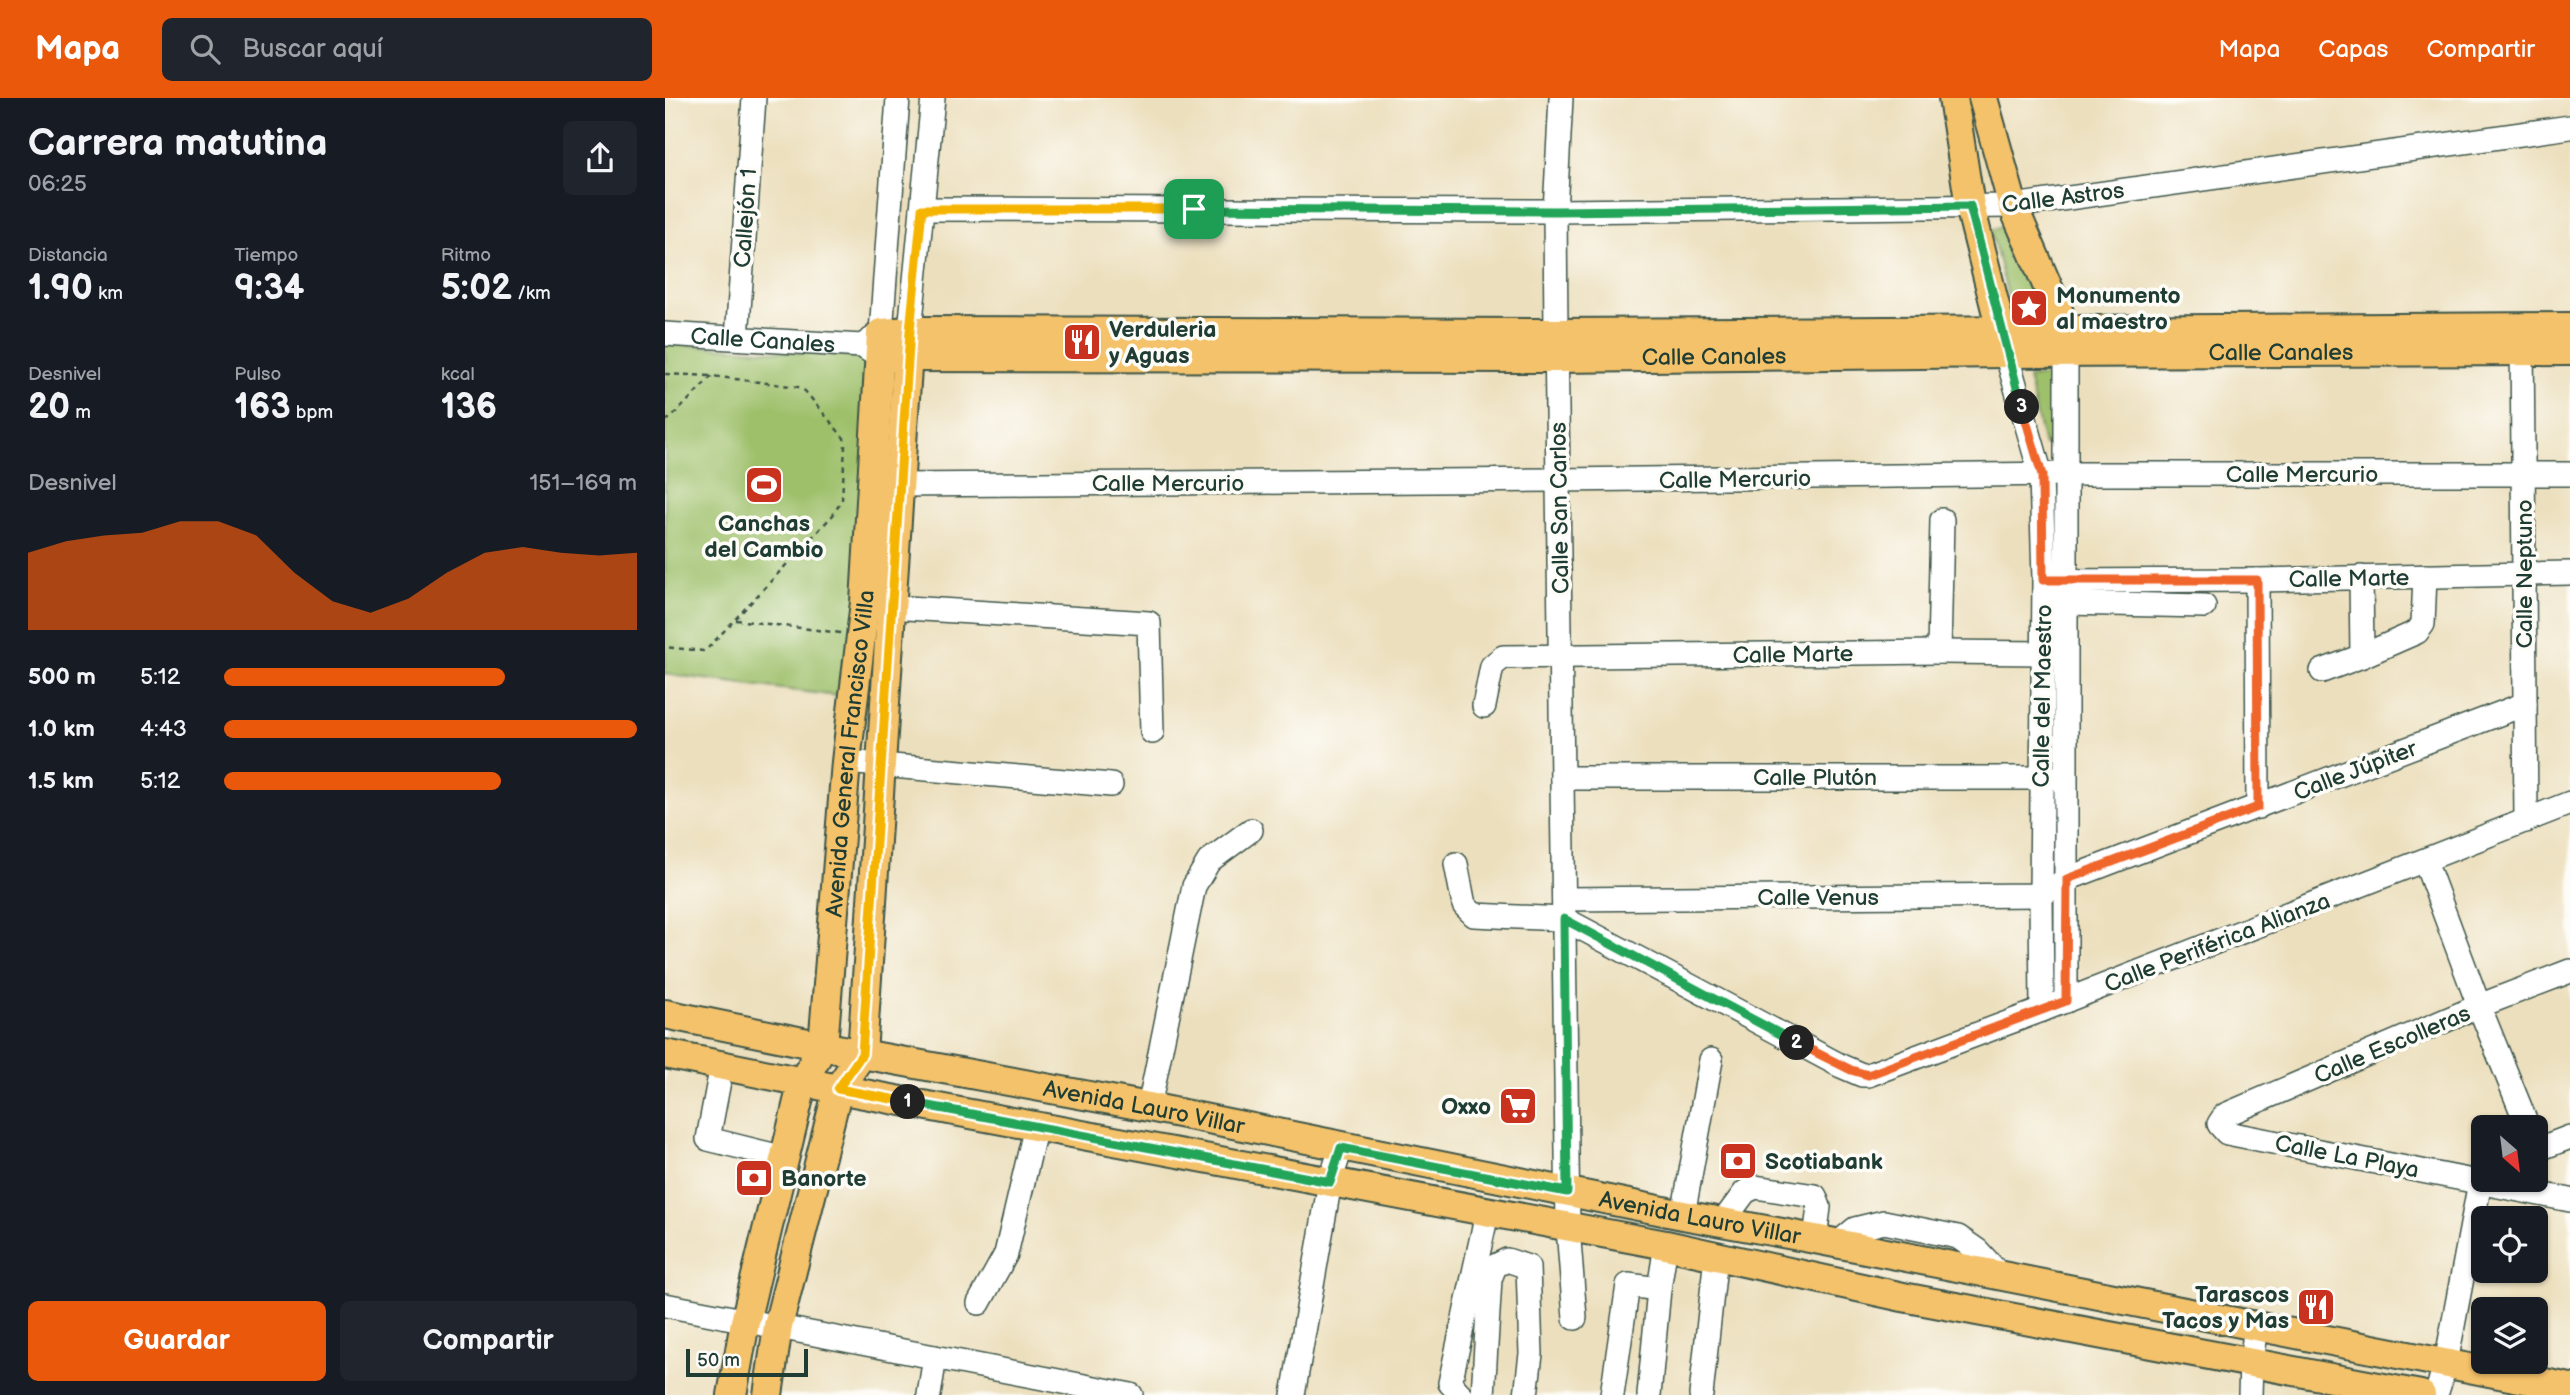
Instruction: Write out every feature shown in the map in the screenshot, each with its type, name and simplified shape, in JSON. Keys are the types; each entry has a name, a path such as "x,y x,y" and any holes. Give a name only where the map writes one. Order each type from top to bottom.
{"main road":[{"name":"Calle del Maestro","path":"1953,98 1970,206 2004,342"},
{"name":"Calle del Maestro","path":"1983,98 2013,206 2066,340"},
{"path":"2522,339 2570,327"},
{"name":"Calle Canales","path":"888,345 1557,345 2522,339 2570,351"},
{"name":"Avenida General Francisco Villa","path":"732,1395 745,1322 803,1081 823,1046 846,762 861,636 878,604 899,485 888,345"},
{"name":"Avenida General Francisco Villa","path":"862,1054 881,764 878,604 888,345"},
{"name":"Avenida Lauro Villar","path":"665,1014 862,1054 1149,1107 1683,1216 1913,1258 2570,1388"},
{"name":"Avenida Lauro Villar","path":"665,1054 1487,1213 1666,1245 1903,1297 2421,1395"},
{"path":"768,1395 778,1326 838,1089 862,1054"},
{"path":"1903,1297 1913,1258"}],"street":[{"name":"Callejón 1","path":"737,338 754,98"},
{"name":"Avenida General Francisco Villa","path":"888,345 898,98"},
{"name":"Avenida General Francisco Villa","path":"888,345 922,209 933,98"},
{"name":"Calle San Carlos","path":"1561,98 1555,211 1567,1192 1575,1318"},
{"name":"Calle Astros","path":"922,209 1555,211 2013,206 2570,127"},
{"name":"Calle Canales","path":"665,334 888,345"},
{"name":"Calle Neptuno","path":"2522,339 2526,821"},
{"name":"Calle del Maestro","path":"2042,1010 2042,651 2058,588 2065,474 2066,340"},
{"name":"Calle del Maestro","path":"2004,342 2042,475 2066,654 2066,1001"},
{"name":"Calle Mercurio","path":"899,485 2065,474 2570,474"},
{"path":"1939,652 1942,520"},
{"name":"Calle Marte","path":"2058,588 2524,572 2570,573"},
{"path":"2322,671 2417,632 2423,624 2425,576"},
{"path":"2361,577 2362,656"},
{"path":"2257,580 2258,807"},
{"path":"2058,588 2204,607"},
{"path":"878,604 1149,623 1152,732"},
{"name":"Calle Marte","path":"1561,657 2042,651 2066,654"},
{"path":"1484,706 1492,666 1503,657 1561,657"},
{"name":"Calle Júpiter","path":"2067,879 2525,705"},
{"path":"846,762 1111,785"},
{"name":"Calle Plutón","path":"1562,778 2041,777 2067,780"},
{"name":"Calle Periférica Alianza","path":"1564,909 1862,1075 1879,1072 2066,1001 2570,803"},
{"path":"1149,1107 1194,886 1209,861 1251,830"},
{"path":"2425,861 2523,1115"},
{"path":"1456,864 1464,905 1474,915 1564,909"},
{"path":"2041,895 2067,879"},
{"name":"Calle Venus","path":"1564,909 2041,895"},
{"name":"Calle Escolleras","path":"2218,1124 2225,1115 2479,1006 2570,971"},
{"path":"1683,1216 1711,1060"},
{"path":"722,1065 708,1139 785,1158"},
{"name":"Calle La Playa","path":"2218,1124 2227,1133 2471,1178"},
{"path":"979,1303 1006,1254 1036,1126"},
{"path":"2548,1145 2570,1137"},
{"path":"1293,1395 1330,1182 1341,1148"},
{"path":"1722,1223 1745,1192 1755,1187 1815,1196 1826,1242 1854,1229 1884,1222 1958,1237 1978,1251 2002,1277"},
{"path":"2436,1395 2446,1363 2480,1192"},
{"name":"Calle La Playa","path":"2535,1192 2570,1200"},
{"path":"1461,1395 1450,1383 1487,1213"},
{"path":"1649,1395 1666,1245"},
{"path":"1701,1395 1716,1256"},
{"path":"1483,1395 1490,1279 1495,1266 1507,1261 1528,1267 1531,1354 1526,1395"},
{"path":"1612,1395 1628,1285 1659,1289"},
{"path":"665,1305 935,1357 1098,1392 1131,1395"},
{"path":"2250,1395 2256,1326"},
{"path":"929,1395 935,1357"}],"path":[{"path":"665,374 712,376 798,387 844,438 842,500 838,508 709,647 703,651 665,647"},
{"path":"665,421 712,376"},
{"path":"735,620 861,636"}],"green space":[{"path":"2012,222 2056,319 2015,325 1991,230"},
{"name":"Canchas del Cambio","path":"665,344 872,357 854,698 665,674"},
{"path":"2051,375 2055,379 2056,443 2044,445 2028,378"}],"place":[{"name":"Monumento al maestro","path":"2029,308"},
{"name":"Verduleria y Aguas","path":"1082,342"},
{"name":"Canchas del Cambio","path":"764,485"},
{"name":"Oxxo","path":"1518,1106"},
{"name":"Scotiabank","path":"1738,1161"},
{"name":"Banorte","path":"754,1178"},
{"name":"Tarascos Tacos y Mas","path":"2316,1307"}],"route":[{"path":"1970,206 2006,353 2042,475 2043,580 2257,580 2258,807 2067,879 2066,1001 1868,1075 1841,1066 1564,919 1567,1192 1341,1148 1330,1182 838,1089 862,1054 910,331 922,209 1194,209 1555,211 1970,206"}]}
